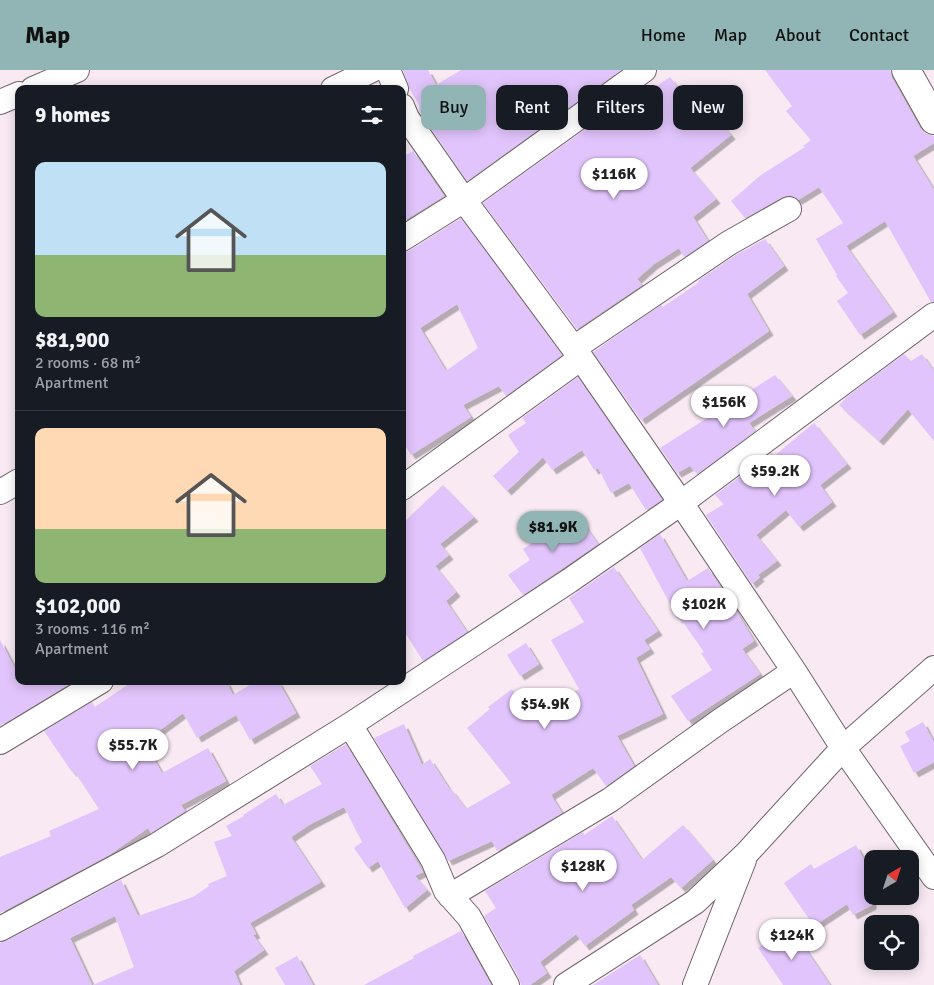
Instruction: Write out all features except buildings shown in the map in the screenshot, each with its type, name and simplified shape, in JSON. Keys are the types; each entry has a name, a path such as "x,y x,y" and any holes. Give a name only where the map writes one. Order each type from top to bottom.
{"street":[{"path":"42,85 77,70"},
{"path":"341,85 372,70"},
{"path":"388,70 394,85"},
{"path":"406,236 464,200 644,70"},
{"path":"906,70 934,120"},
{"path":"0,102 15,96"},
{"path":"406,116 464,200 577,353 794,670 843,748 934,877"},
{"path":"406,485 577,353 729,243 789,209"},
{"path":"0,929 157,845 350,725 569,581 681,503 934,315"},
{"path":"0,492 15,483"},
{"path":"566,985 695,902 746,854 843,748 934,668"},
{"path":"450,896 610,800 712,726 794,670"},
{"path":"0,742 94,685"},
{"path":"350,725 433,860 446,891 469,917 507,985"},
{"path":"695,985 746,854"}]}
